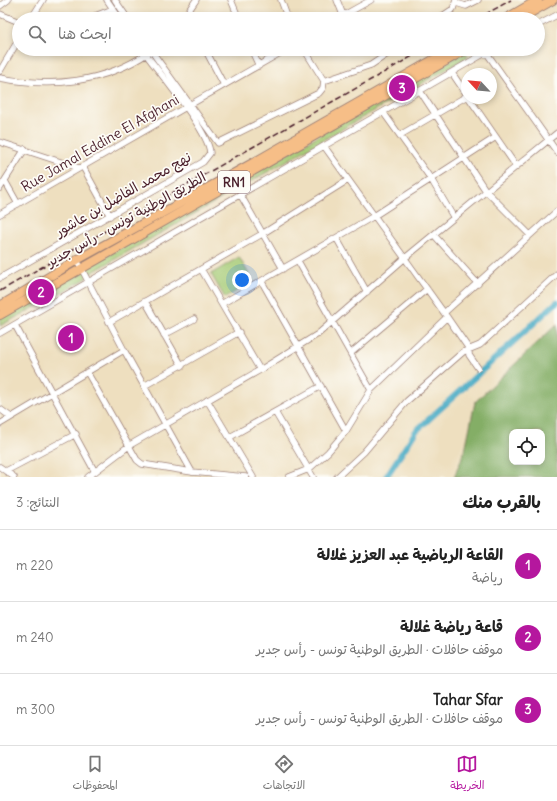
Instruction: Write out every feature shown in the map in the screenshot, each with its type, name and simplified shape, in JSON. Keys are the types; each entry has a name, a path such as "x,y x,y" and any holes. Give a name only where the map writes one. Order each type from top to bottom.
{"highway":[{"path":"517,12 538,0"},
{"path":"532,12 553,0"},
{"name":"الطريق الوطنية تونس - رأس جدير","path":"0,306 76,260 251,164 440,56"},
{"name":"الطريق الوطنية تونس - رأس جدير","path":"0,315 455,56"}],"street":[{"path":"0,6 8,0"},
{"path":"35,12 43,0"},
{"path":"106,0 116,12"},
{"path":"115,0 123,12"},
{"path":"190,12 196,0"},
{"path":"231,0 236,12"},
{"path":"281,0 285,12"},
{"path":"337,0 342,12"},
{"path":"349,12 371,0"},
{"path":"447,12 456,2 466,6 478,0"},
{"path":"103,12 113,8"},
{"path":"0,14 12,19"},
{"path":"545,21 557,15"},
{"path":"0,71 12,51"},
{"path":"0,78 45,84 78,81 112,72 141,56"},
{"path":"153,56 188,106 218,143 319,93 323,88 324,81 308,56"},
{"path":"209,56 224,85"},
{"path":"254,56 259,66"},
{"name":"Rue Jamal Eddine El Afghani","path":"0,214 275,56"},
{"path":"324,81 371,65 384,56"},
{"path":"0,333 479,56"},
{"path":"489,56 557,152"},
{"path":"452,72 461,86"},
{"path":"420,91 486,191 530,235"},
{"path":"400,135 461,100"},
{"path":"473,104 516,166"},
{"name":"نهج محمد الفاضل بن عاشور","path":"1,276 110,216 207,158 210,153 208,142 188,106"},
{"path":"383,112 431,180 454,218"},
{"path":"88,477 130,445 298,347 333,322 405,258 557,133"},
{"path":"223,303 337,239 496,138"},
{"path":"0,142 81,167 110,216"},
{"path":"324,146 446,315 469,349 469,355 478,368"},
{"path":"0,188 25,149"},
{"path":"109,322 262,234 348,180"},
{"path":"5,181 18,204"},
{"path":"240,194 283,269"},
{"path":"289,477 309,469 328,452 346,431 372,390 478,284 557,211"},
{"path":"434,235 478,284"},
{"path":"337,239 367,292"},
{"path":"76,260 192,472"},
{"path":"298,261 372,390"},
{"path":"202,269 223,303 260,370"},
{"path":"337,477 364,452 406,401 469,349 480,345 557,274"},
{"path":"262,282 346,431"},
{"path":"351,353 427,289"},
{"path":"145,301 182,366"},
{"path":"164,335 194,319"},
{"path":"15,325 51,392 76,434 95,472"},
{"path":"144,386 182,366 239,332"},
{"path":"0,424 51,392 124,350"},
{"path":"87,372 142,464 192,472 246,477"},
{"path":"230,437 321,386"},
{"path":"207,400 253,477"},
{"path":"0,409 11,417"},
{"path":"275,412 313,477"},
{"path":"6,471 76,434"},
{"path":"0,467 14,477"}],"green space":[{"path":"458,56 468,57 91,273 84,280 0,326 0,317"},
{"path":"239,257 253,281 225,298 211,274"},
{"path":"557,324 557,477 454,477 465,450 475,402"}],"waterway":[{"path":"386,477 416,431 557,302"}],"railway":[{"path":"490,12 511,0"},
{"path":"0,291 413,56"}],"place":[{"name":"Tahar Sfar","path":"402,88"},
{"name":"قاعة رياضة غلالة","path":"41,292"},
{"name":"القاعة الرياضية عبد العزيز غلالة","path":"71,338"}]}
